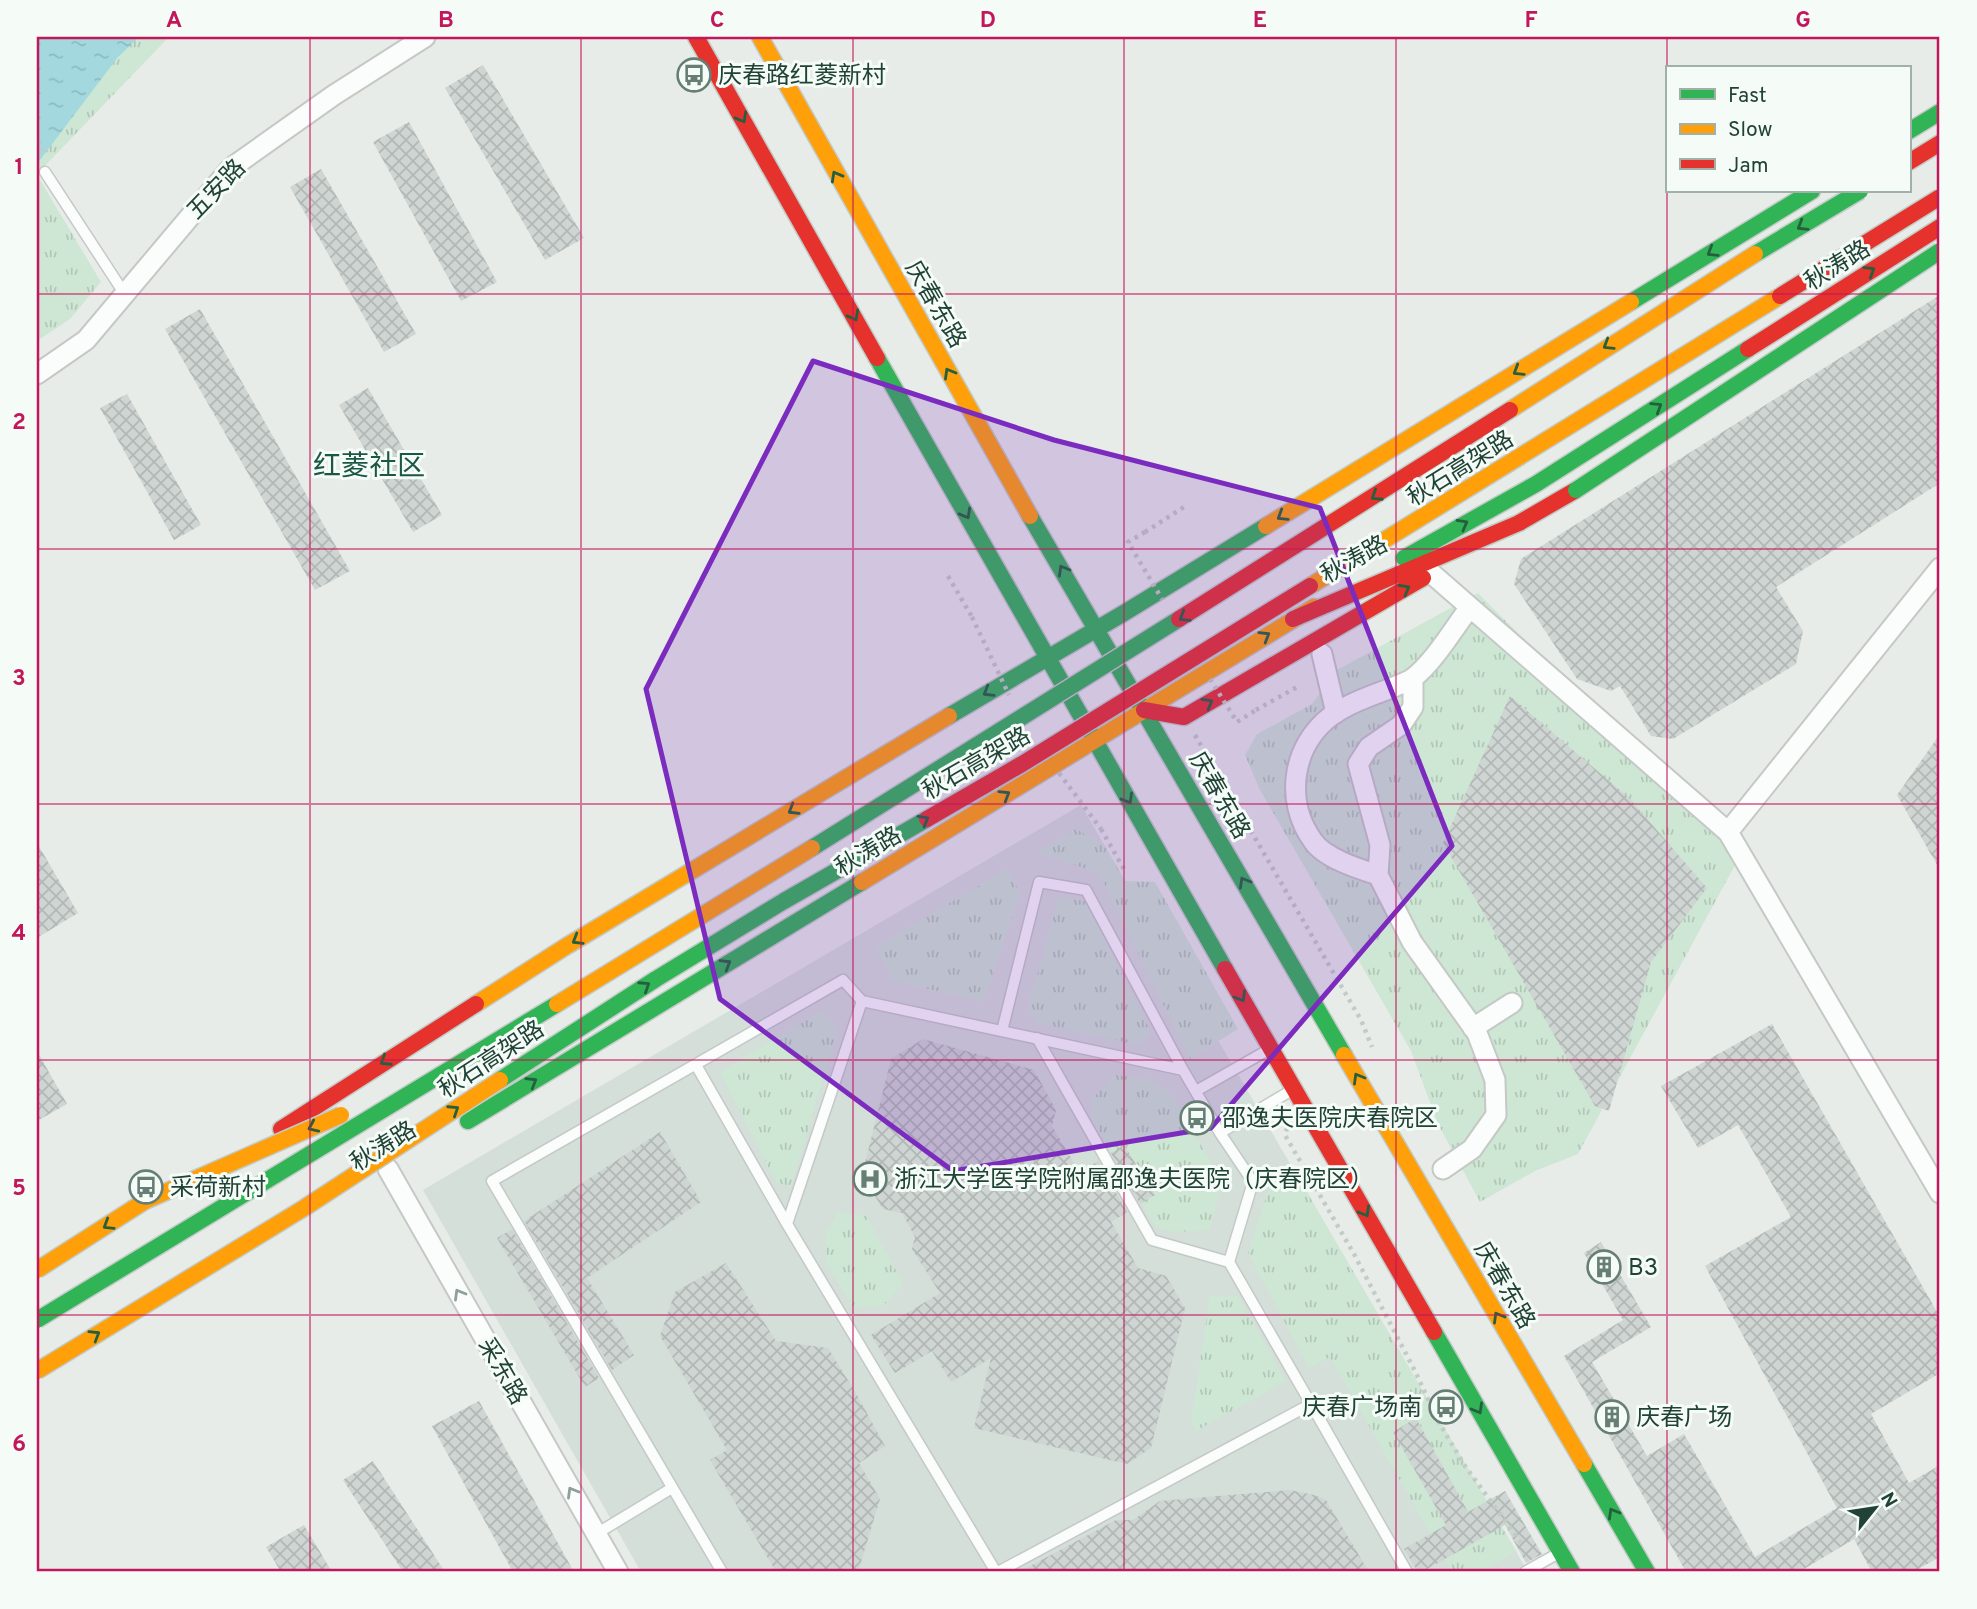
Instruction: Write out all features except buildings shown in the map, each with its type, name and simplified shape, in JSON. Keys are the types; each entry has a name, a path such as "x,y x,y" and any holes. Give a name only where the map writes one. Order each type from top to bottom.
{"main road":[{"path":"696,37 1046,657 1561,1552 1567,1570"},
{"name":"庆春东路","path":"760,37 852,203 1097,629 1647,1572"},
{"path":"1910,130 1940,112"},
{"path":"1910,161 1940,143"},
{"path":"37,1286 565,947 1046,657 1097,629 1810,192"},
{"name":"秋石高架路","path":"37,1320 998,734 1720,275 1858,192"},
{"name":"秋石高架路","path":"37,1371 304,1208 668,972 784,901 1021,764 1940,197"},
{"name":"秋涛路","path":"37,1389 388,1169 1293,619 1536,484 1940,227"},
{"path":"1293,619 1519,523 1576,490 1940,251"},
{"path":"1144,710 1184,717 1431,573 1940,268"},
{"path":"37,1270 145,1202 465,1059"},
{"path":"37,1383 73,1348"}],"street":[{"name":"五安路","path":"37,374 86,340 231,168 334,95 425,37"},
{"path":"1728,832 1940,568"},
{"path":"1431,573 1728,832 1940,1193"},
{"path":"1378,875 1346,865 1313,843 1297,810 1294,784 1299,759 1317,730 1336,713 1413,678 1470,607"},
{"path":"1322,654 1336,713"},
{"path":"1413,678 1413,707 1401,725 1369,747 1358,764 1380,845 1378,875 1412,942 1477,1033 1495,1080 1496,1115 1472,1149 1443,1169"},
{"path":"1473,1028 1513,1003"},
{"name":"采东路","path":"388,1169 618,1572"}],"lane":[{"path":"45,172 124,293"},
{"path":"1002,1031 1039,882 1086,890 1183,1070 1253,1182 1229,1262"},
{"path":"722,1572 492,1181 843,980 862,1001 1183,1070"},
{"path":"788,1224 862,1001"},
{"path":"1037,1038 1152,1240 1229,1262 1407,1572"},
{"path":"1196,1091 1271,1048"},
{"path":"696,1065 997,1572 1311,1404"},
{"path":"1220,1133 1294,1089"},
{"path":"596,1534 672,1488"},
{"path":"1525,1572 1561,1552"}],"path":[{"path":"37,141 41,149 37,152"},
{"path":"1145,531 1184,507"},
{"path":"948,576 972,617"},
{"path":"1256,710 1297,687"},
{"path":"1101,829 1125,871"},
{"path":"1288,1123 1286,1135 1353,1254 1416,1373 1438,1421 1465,1466 1536,1566"}],"highlighted area":[{"path":"813,361 1054,440 1320,508 1452,846 1211,1128 953,1171 720,999 646,689"}],"shaded area":[{"name":"浙江大学医学院附属邵逸夫医院（庆春院区）","path":"1081,805 1528,1572 641,1572 423,1190"}],"green space":[{"path":"37,37 169,37 37,174"},
{"path":"37,175 101,282 70,319 37,341"},
{"path":"1478,593 1740,856 1578,1154 1535,1171 1480,1202 1438,1124 1411,1051 1260,790 1245,755 1257,734 1312,704 1337,670"},
{"path":"1076,829 1104,845 1125,881 1155,882 1238,1029 1190,1059 1099,873 1037,853"},
{"path":"1007,869 1020,892 983,1002 892,980 876,947"},
{"path":"1059,897 1085,901 1151,1032 1138,1045 1039,1023 1028,1008"},
{"path":"822,1011 838,1029 791,1187 776,1182 720,1072"},
{"path":"1115,1075 1148,1079 1172,1095 1223,1184 1209,1230 1176,1232 1156,1228 1091,1117 1092,1099"},
{"path":"1293,1168 1516,1551 1481,1572 1452,1572 1330,1357 1309,1368 1248,1253 1272,1179"},
{"path":"838,1212 866,1216 903,1283 884,1305 854,1308 826,1263 825,1236"},
{"path":"1210,1296 1238,1296 1286,1381 1196,1431 1191,1420"}],"water":[{"path":"37,37 139,37 118,57 37,164"}],"traffic: fast":[{"path":"1910,130 1940,112"},
{"path":"1631,302 1810,192"},
{"path":"1755,254 1858,192"},
{"path":"1576,490 1940,251"},
{"path":"1404,558 1536,484 1748,349"},
{"path":"877,358 1225,969"},
{"path":"1030,516 1344,1055"},
{"path":"949,716 1266,526"},
{"path":"812,848 1179,619"},
{"path":"500,1080 656,979 927,819"},
{"path":"468,1121 862,882"},
{"path":"37,1320 557,1004"},
{"path":"1434,1332 1572,1572"},
{"path":"1584,1464 1647,1572"}],"traffic: slow":[{"path":"760,37 1030,516"},
{"path":"1510,410 1755,254"},
{"path":"1310,586 1780,296"},
{"path":"1266,526 1631,302"},
{"path":"862,882 1314,607"},
{"path":"476,1004 565,947 949,716"},
{"path":"557,1004 812,848"},
{"path":"1344,1055 1584,1464"},
{"path":"37,1371 304,1208 500,1080"},
{"path":"37,1270 145,1201 341,1115"}],"traffic: jam":[{"path":"696,37 877,358"},
{"path":"1910,161 1940,143"},
{"path":"1780,296 1940,197"},
{"path":"1748,349 1940,227"},
{"path":"1179,619 1510,410"},
{"path":"1293,619 1519,523 1576,490"},
{"path":"1144,710 1184,717 1423,578"},
{"path":"927,819 1022,764 1310,586"},
{"path":"1225,969 1434,1332"},
{"path":"281,1129 476,1004"}],"place":[{"name":"庆春路红菱新村","path":"694,75"},
{"name":"邵逸夫医院庆春院区","path":"1197,1118"},
{"name":"浙江大学医学院附属邵逸夫医院（庆春院区）","path":"870,1179"},
{"name":"采荷新村","path":"146,1187"},
{"name":"B3","path":"1604,1267"},
{"name":"庆春广场南","path":"1446,1407"},
{"name":"庆春广场","path":"1612,1417"}],"district":[{"name":"红菱社区","path":"369,465"}]}
